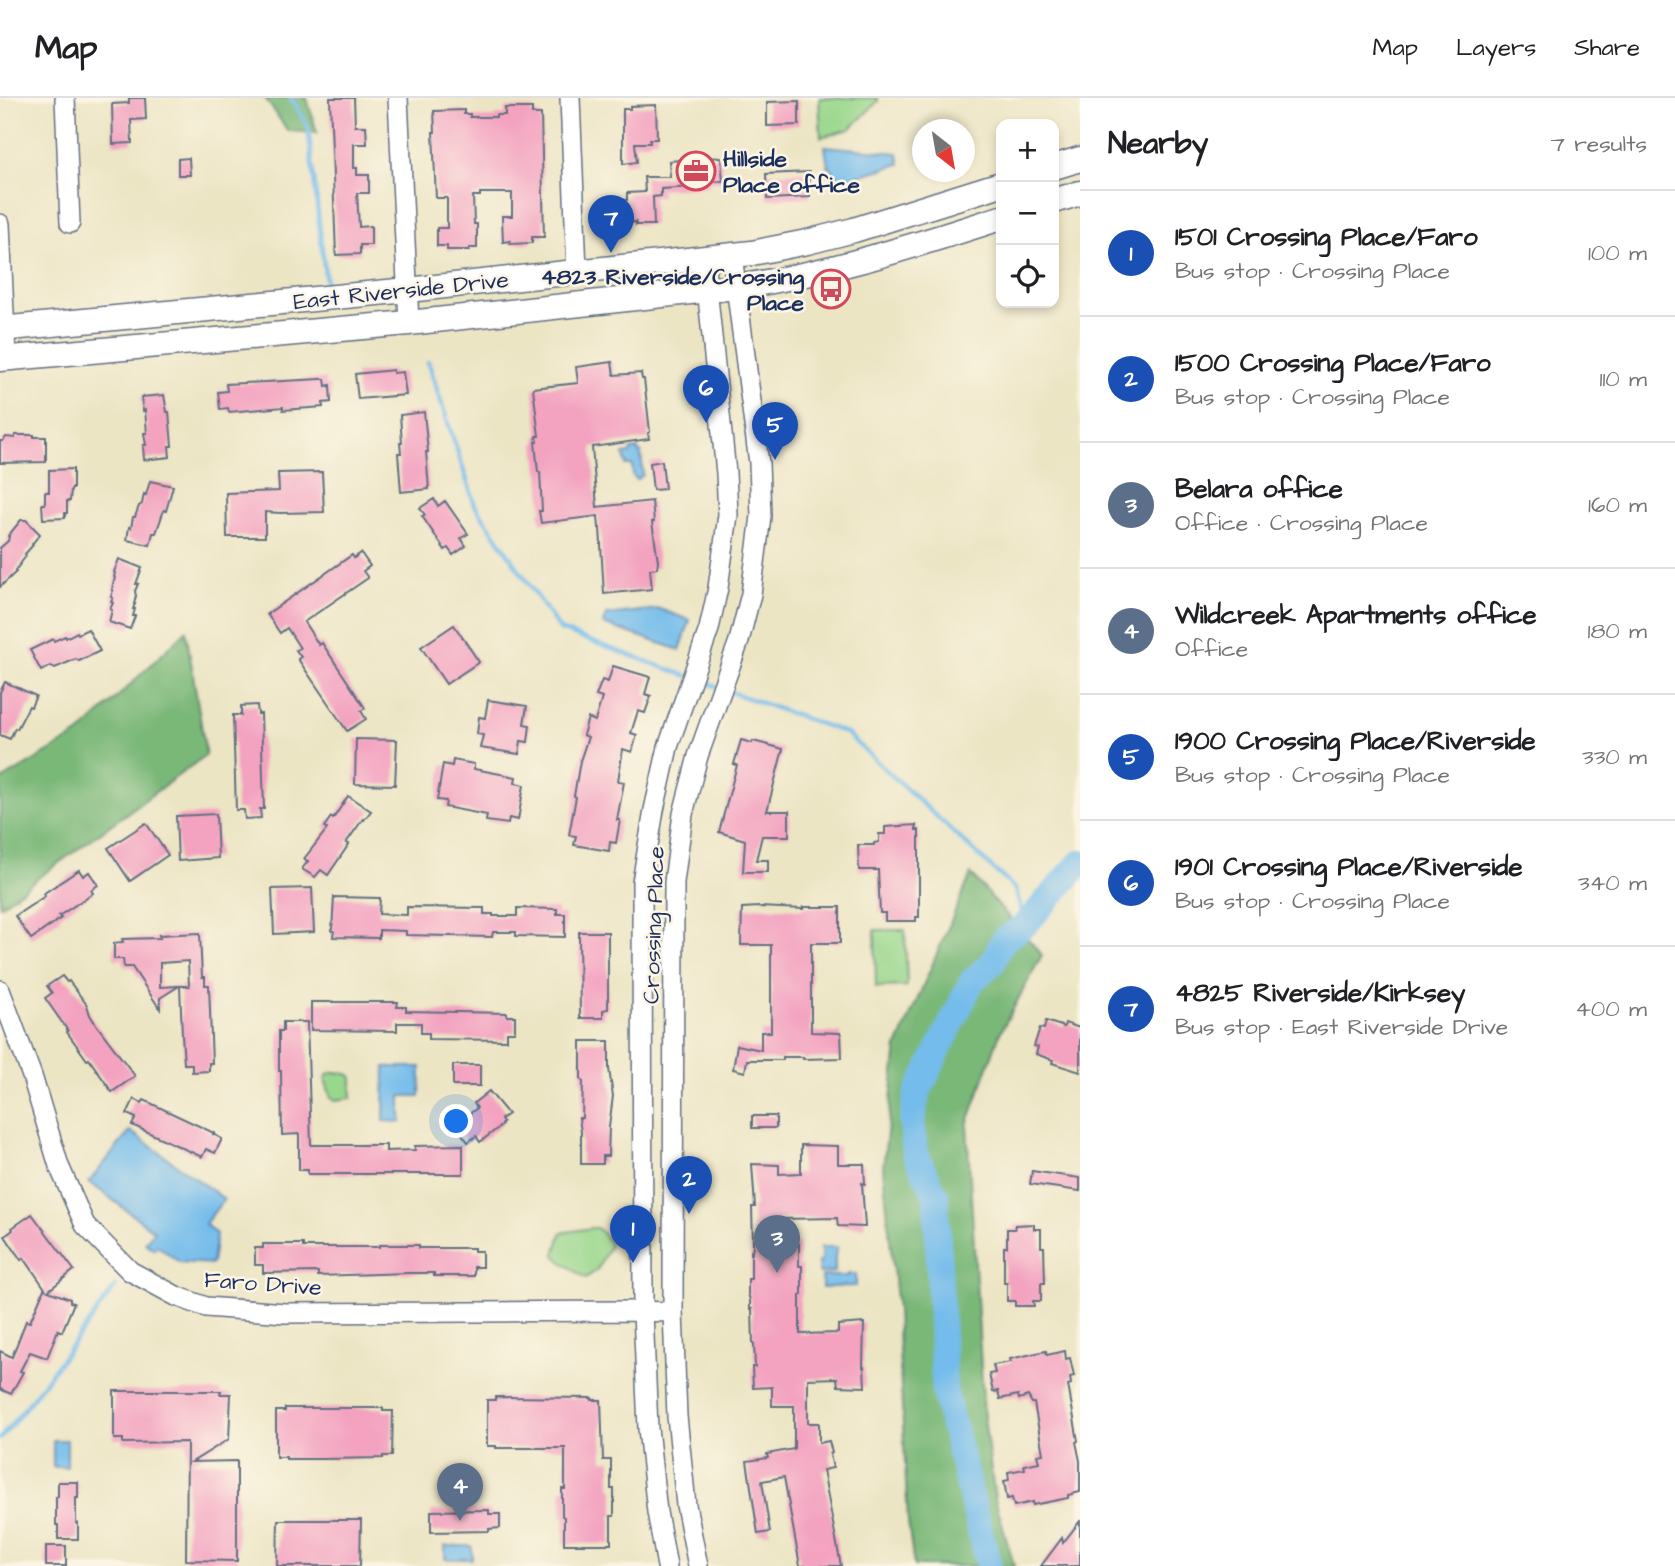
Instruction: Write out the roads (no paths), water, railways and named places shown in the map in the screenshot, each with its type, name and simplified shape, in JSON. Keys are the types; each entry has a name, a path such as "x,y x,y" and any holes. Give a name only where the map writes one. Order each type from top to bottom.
{"main road":[{"path":"1059,165 1080,159"},
{"name":"East Riverside Drive","path":"3,329 408,290 732,255 807,242 854,230 996,187"},
{"path":"958,232 957,218 960,212 996,188"},
{"path":"1059,199 1080,193"},
{"name":"East Riverside Drive","path":"3,359 409,323 708,291 768,282 862,261 996,220"}],"street":[{"path":"65,98 70,223"},
{"path":"398,98 409,323"},
{"path":"570,98 578,271"},
{"path":"0,224 3,359"},
{"name":"Crossing Place","path":"698,1566 686,1505 678,1429 673,1312 674,882 686,803 698,756 739,641 751,594 761,516 759,463 732,255"},
{"name":"Crossing Place","path":"667,1566 657,1512 648,1428 643,1312 642,882 668,747 709,629 718,588 728,505 704,258"},
{"name":"Faro Drive","path":"0,990 32,1076 59,1166 85,1225 130,1271 176,1296 206,1307 285,1313 673,1312"}],"water":[{"path":"825,146 898,153 900,164 839,181 828,167"},
{"path":"638,449 638,452 641,452 643,475 637,480 633,476 632,465 626,465 624,454"},
{"path":"659,609 690,620 680,650 603,624 606,615"},
{"path":"385,1067 421,1067 420,1096 401,1096 401,1122 384,1121"},
{"path":"130,1131 224,1199 205,1224 216,1234 212,1264 179,1262 158,1246 154,1249 145,1243 154,1231 89,1182"},
{"path":"821,1247 837,1247 835,1272 819,1273"},
{"path":"856,1274 856,1286 822,1288 822,1276"},
{"path":"53,1440 67,1440 67,1467 53,1467"},
{"path":"445,1546 472,1546 472,1559 445,1559"}],"waterway":[{"path":"291,98 308,126 326,283"},
{"path":"428,362 475,505 560,630 687,676"},
{"path":"698,680 716,686"},
{"path":"728,691 846,733 1016,890 1025,925"},
{"path":"989,1566 944,1390 936,1196 915,1153 912,1121 917,1094 972,981 993,962 1004,940 1025,925 1080,863"},
{"path":"0,1439 116,1286"}],"place":[{"name":"Hillside Place office","path":"696,171"},
{"name":"4825 Riverside/Kirksey","path":"611,253"},
{"name":"4823 Riverside/Crossing Place","path":"831,289"},
{"name":"1901 Crossing Place/Riverside","path":"706,423"},
{"name":"1900 Crossing Place/Riverside","path":"775,460"},
{"name":"1500 Crossing Place/Faro","path":"689,1214"},
{"name":"1501 Crossing Place/Faro","path":"633,1263"},
{"name":"Belara office","path":"777,1273"},
{"name":"Wildcreek Apartments office","path":"460,1521"}]}
